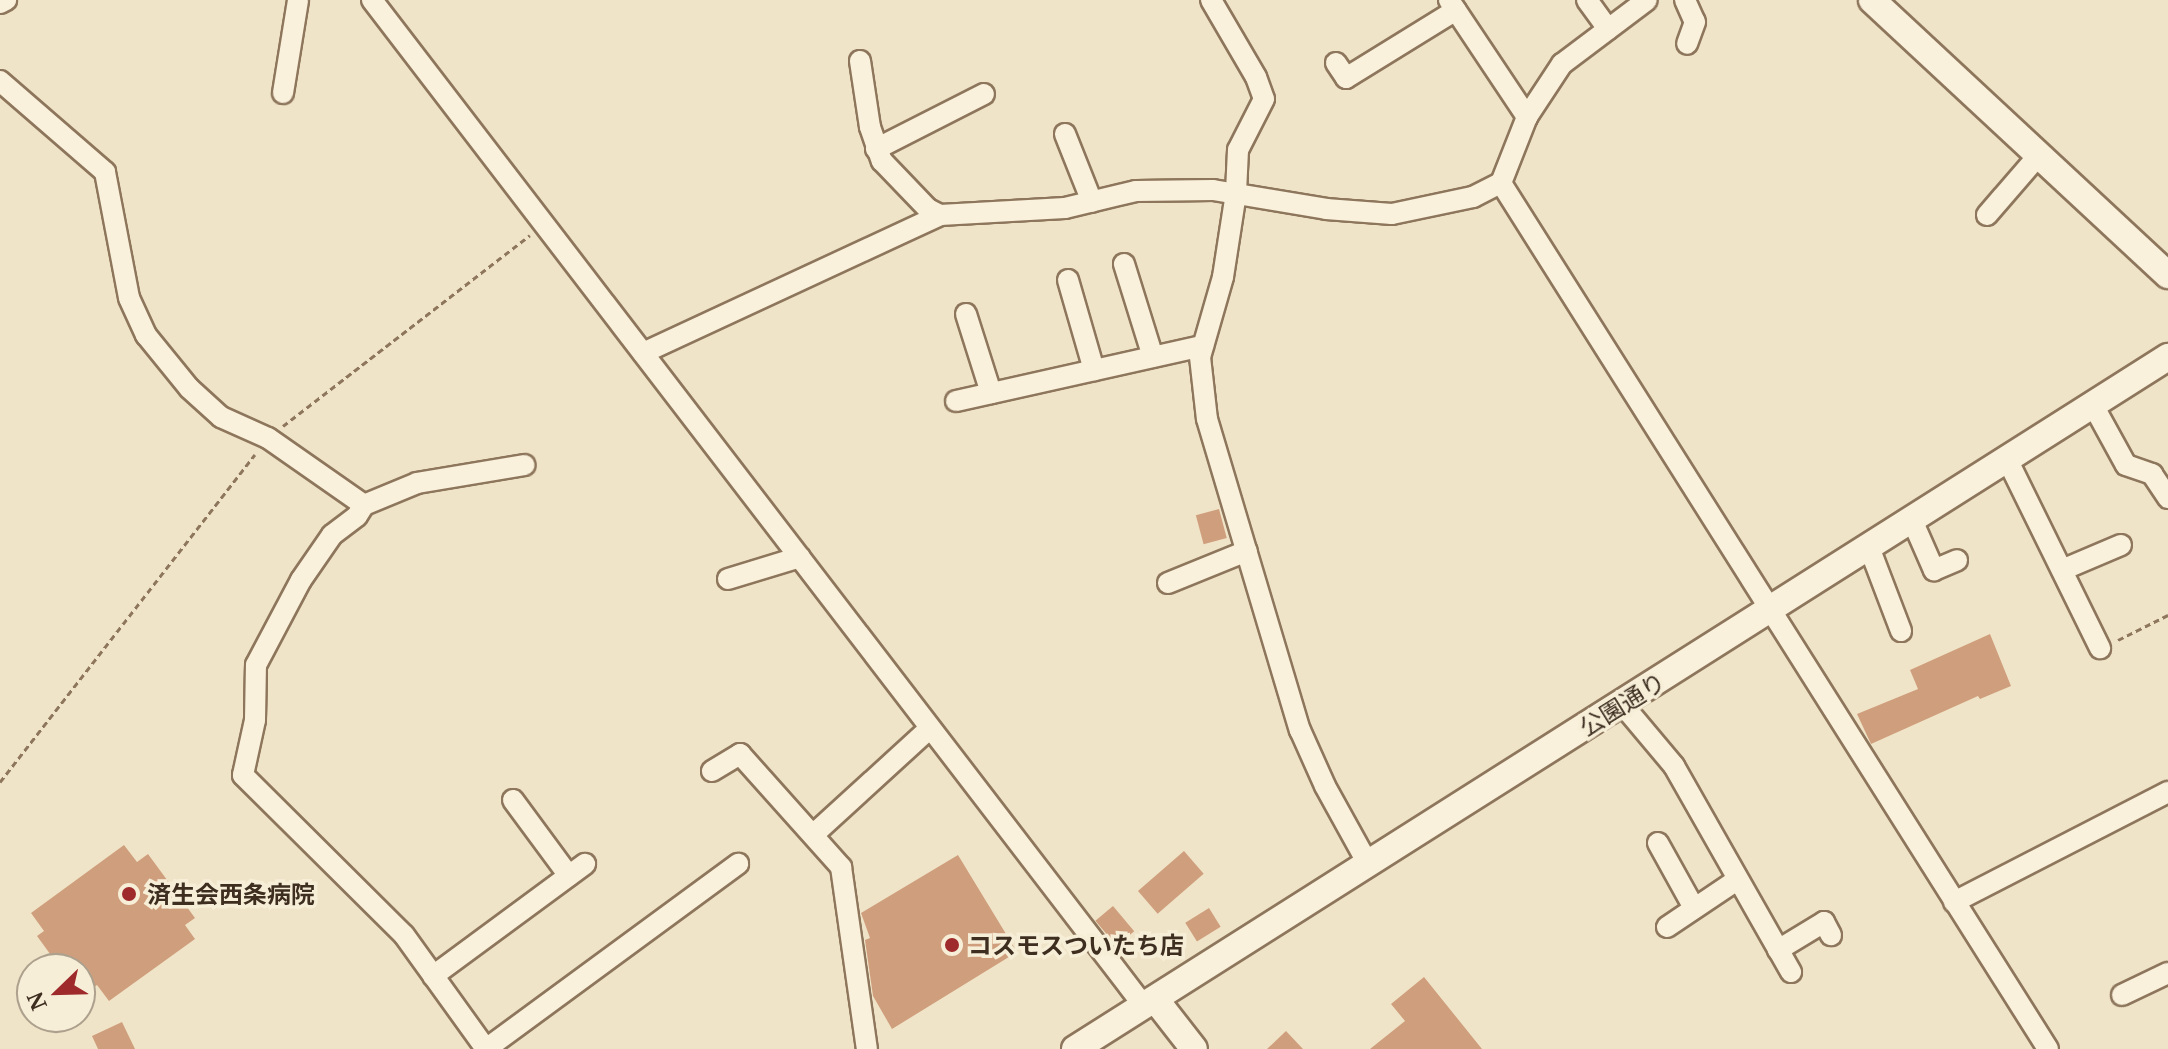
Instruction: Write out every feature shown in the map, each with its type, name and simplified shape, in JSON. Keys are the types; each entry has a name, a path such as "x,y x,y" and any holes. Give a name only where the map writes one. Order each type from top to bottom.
{"street":[{"path":"0,3 6,0"},
{"path":"283,93 298,0"},
{"path":"372,0 930,728 1149,1003 1194,1049"},
{"path":"1211,0 1256,77 1264,99 1238,150 1236,193 1223,277 1200,357 1207,419 1300,730 1325,786 1368,864"},
{"path":"1587,0 1608,29"},
{"path":"643,353 940,215 1038,210 1092,202 1136,191 1236,193 1326,209 1392,214 1445,206 1501,183 1527,117 1562,64 1647,0"},
{"path":"1685,0 1695,22 1687,44"},
{"path":"1872,0 2168,275"},
{"path":"1336,63 1346,78 1452,5 1527,117"},
{"path":"860,61 876,149 892,174 928,209 940,215"},
{"path":"0,81 105,172 129,298 146,335 203,404 221,417 268,438 364,505"},
{"path":"876,149 984,94"},
{"path":"1065,134 1092,202"},
{"path":"1987,215 2038,156"},
{"path":"1501,183 2048,1049"},
{"path":"1124,264 1153,357"},
{"path":"1068,280 1094,370"},
{"path":"966,314 991,393"},
{"path":"956,401 1203,346"},
{"name":"公園通り","path":"1075,1049 2168,357"},
{"path":"2093,405 2126,465 2152,474 2168,498"},
{"path":"2007,459 2100,648"},
{"path":"525,465 417,483 364,505 357,516 332,535 315,558 256,665 255,720 243,775 404,935 486,1049 738,864"},
{"path":"1912,520 1934,570 1957,560"},
{"path":"2062,570 2121,545"},
{"path":"1869,547 1901,631"},
{"path":"1168,583 1247,551"},
{"path":"728,579 800,557"},
{"path":"1622,704 1674,766 1791,972"},
{"path":"814,834 930,728"},
{"path":"712,771 740,754 834,855 846,882 867,1049"},
{"path":"1954,902 2168,792"},
{"path":"433,976 577,870 513,800"},
{"path":"1658,843 1694,908"},
{"path":"1667,927 1737,880"},
{"path":"1778,950 1824,922 1831,935"},
{"path":"2122,995 2168,973"}],"path":[{"path":"0,782 268,438 544,224"},
{"path":"2100,648 2168,615"}],"building":[{"path":"1219,509 1227,538 1204,544 1196,515"},
{"path":"1990,634 2011,686 1980,699 1978,696 1871,744 1857,714 1918,689 1910,670"},
{"path":"124,845 137,862 148,854 195,918 185,925 195,939 109,1001 96,986 96,953 49,953 37,936 44,931 31,913"},
{"path":"1184,851 1204,874 1158,914 1138,891"},
{"path":"958,855 1017,952 892,1029 873,996 865,940 870,938 861,913"},
{"path":"1113,906 1134,931 1117,946 1095,921"},
{"path":"1209,908 1221,927 1197,941 1185,923"},
{"path":"1424,977 1482,1049 1370,1049 1405,1021 1391,1004"},
{"path":"122,1022 135,1049 98,1049 92,1036"},
{"path":"1286,1031 1303,1049 1267,1049"}],"place":[{"name":"済生会西条病院","path":"129,894"},
{"name":"コスモスついたち店","path":"952,945"}]}
